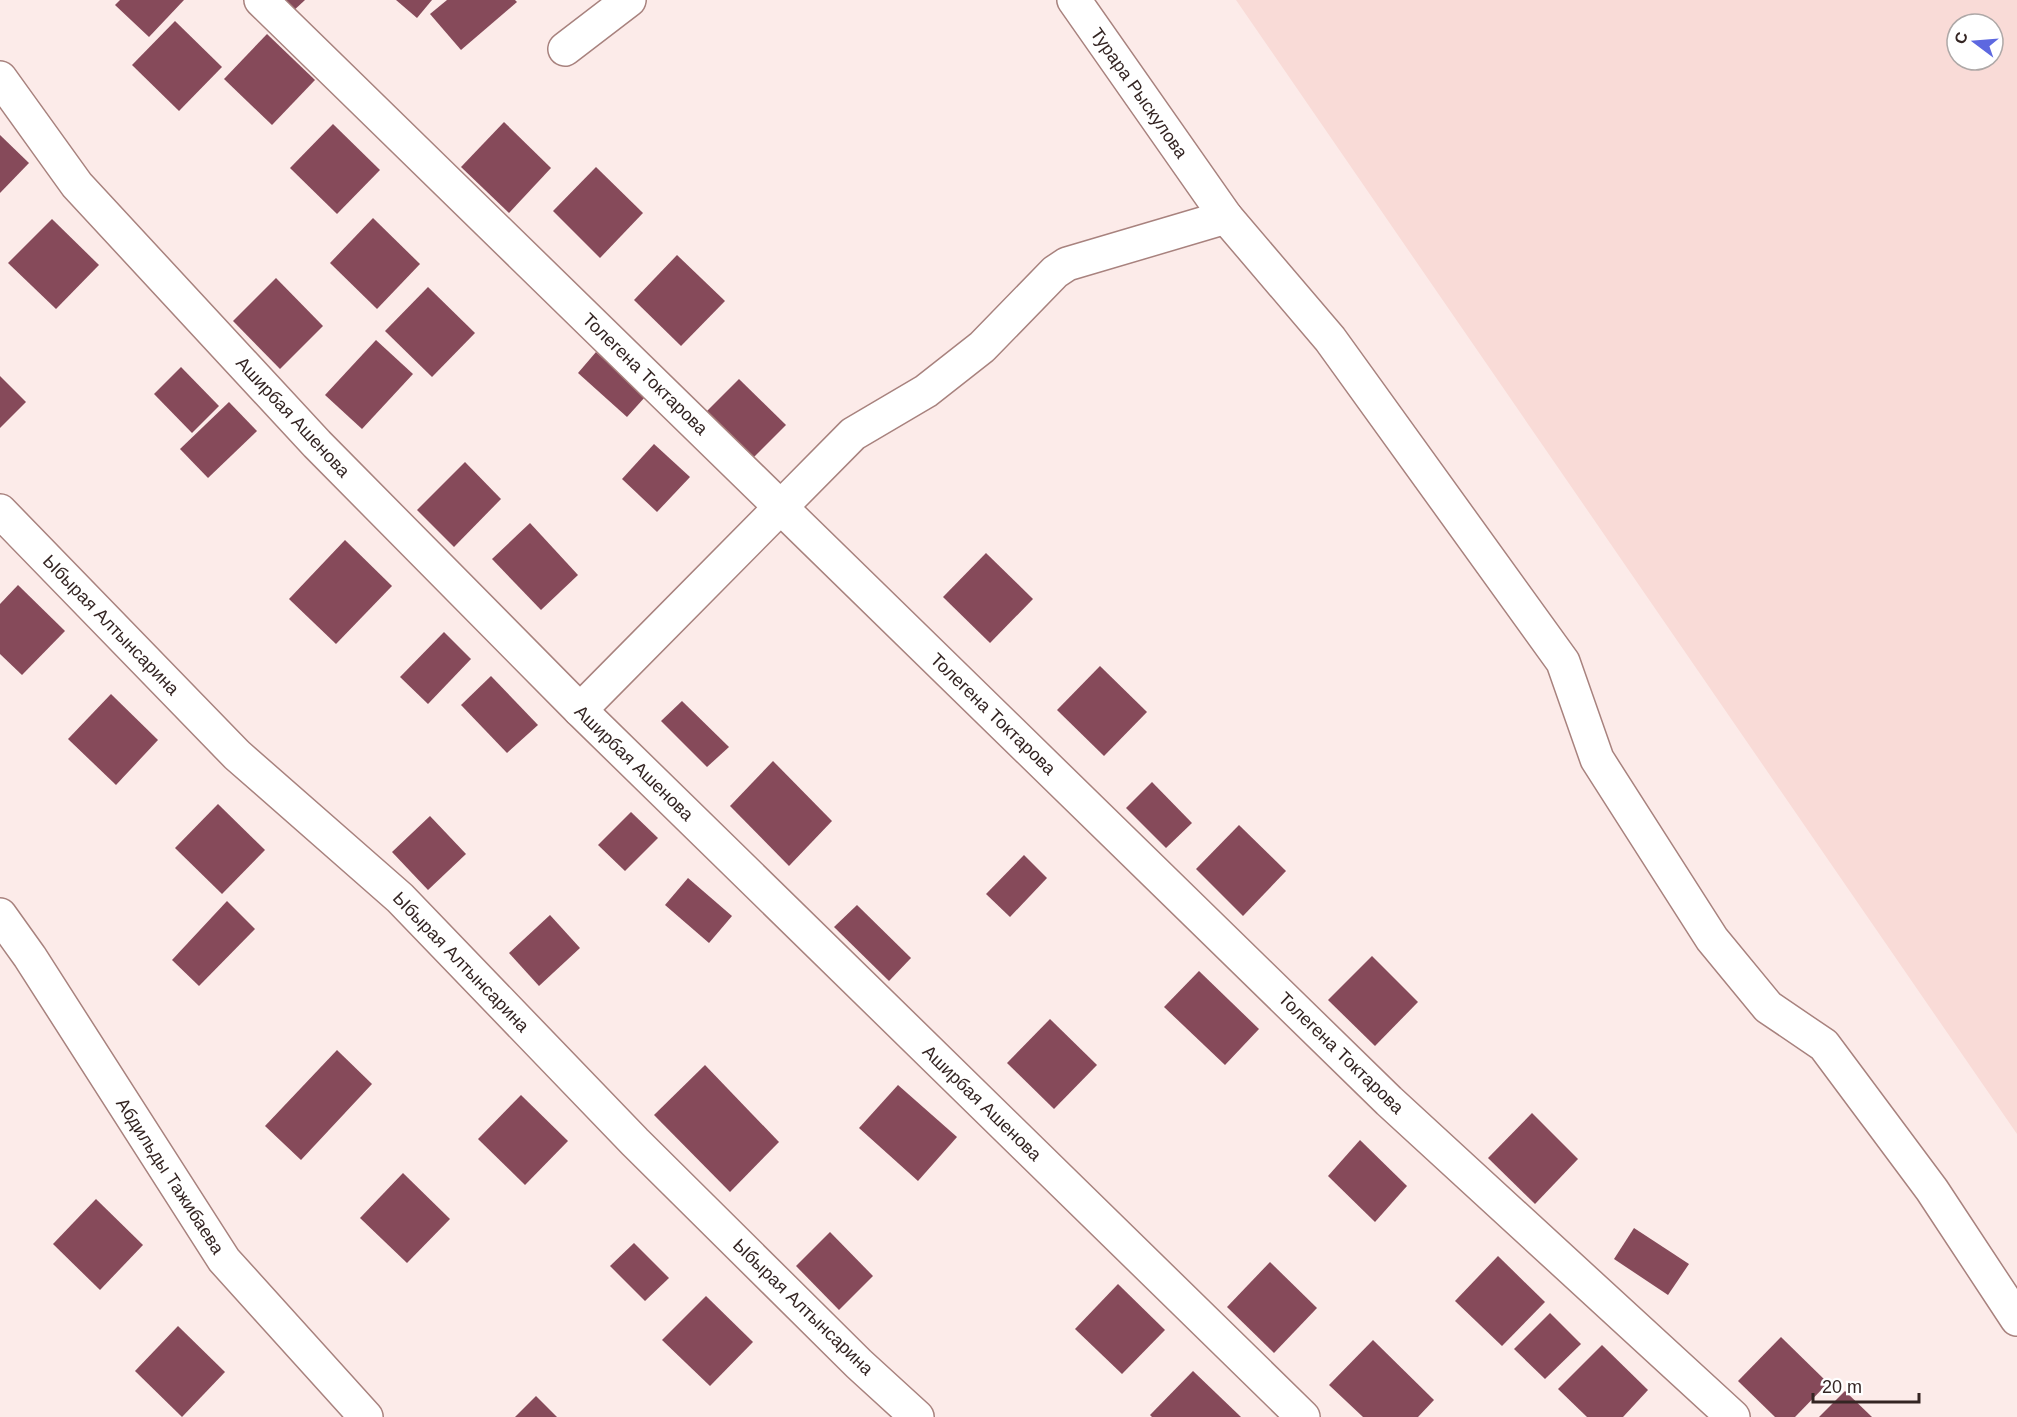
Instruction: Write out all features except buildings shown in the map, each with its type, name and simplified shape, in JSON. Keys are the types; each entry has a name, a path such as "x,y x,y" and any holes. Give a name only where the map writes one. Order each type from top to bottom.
{"street":[{"name":"Толегена Токтарова","path":"261,0 1389,1101 1733,1417"},
{"path":"565,49 629,0"},
{"name":"Турара Рыскулова","path":"1074,0 1226,217 1330,339 1563,662 1597,759 1712,939 1768,1007 1824,1044 1932,1190 2017,1319"},
{"name":"Аширбая Ашенова","path":"0,78 85,194 317,444 580,710 1303,1417"},
{"path":"580,710 853,434 926,391 982,347 1055,272 1067,264 1226,217"},
{"name":"Ыбырая Алтынсарина","path":"0,511 237,755 400,898 635,1142 859,1364 918,1417"},
{"name":"Абдильды Тажибаева","path":"0,915 30,957 224,1260 366,1417"}],"shaded area":[{"path":"1236,0 2017,0 2017,1134"}]}
